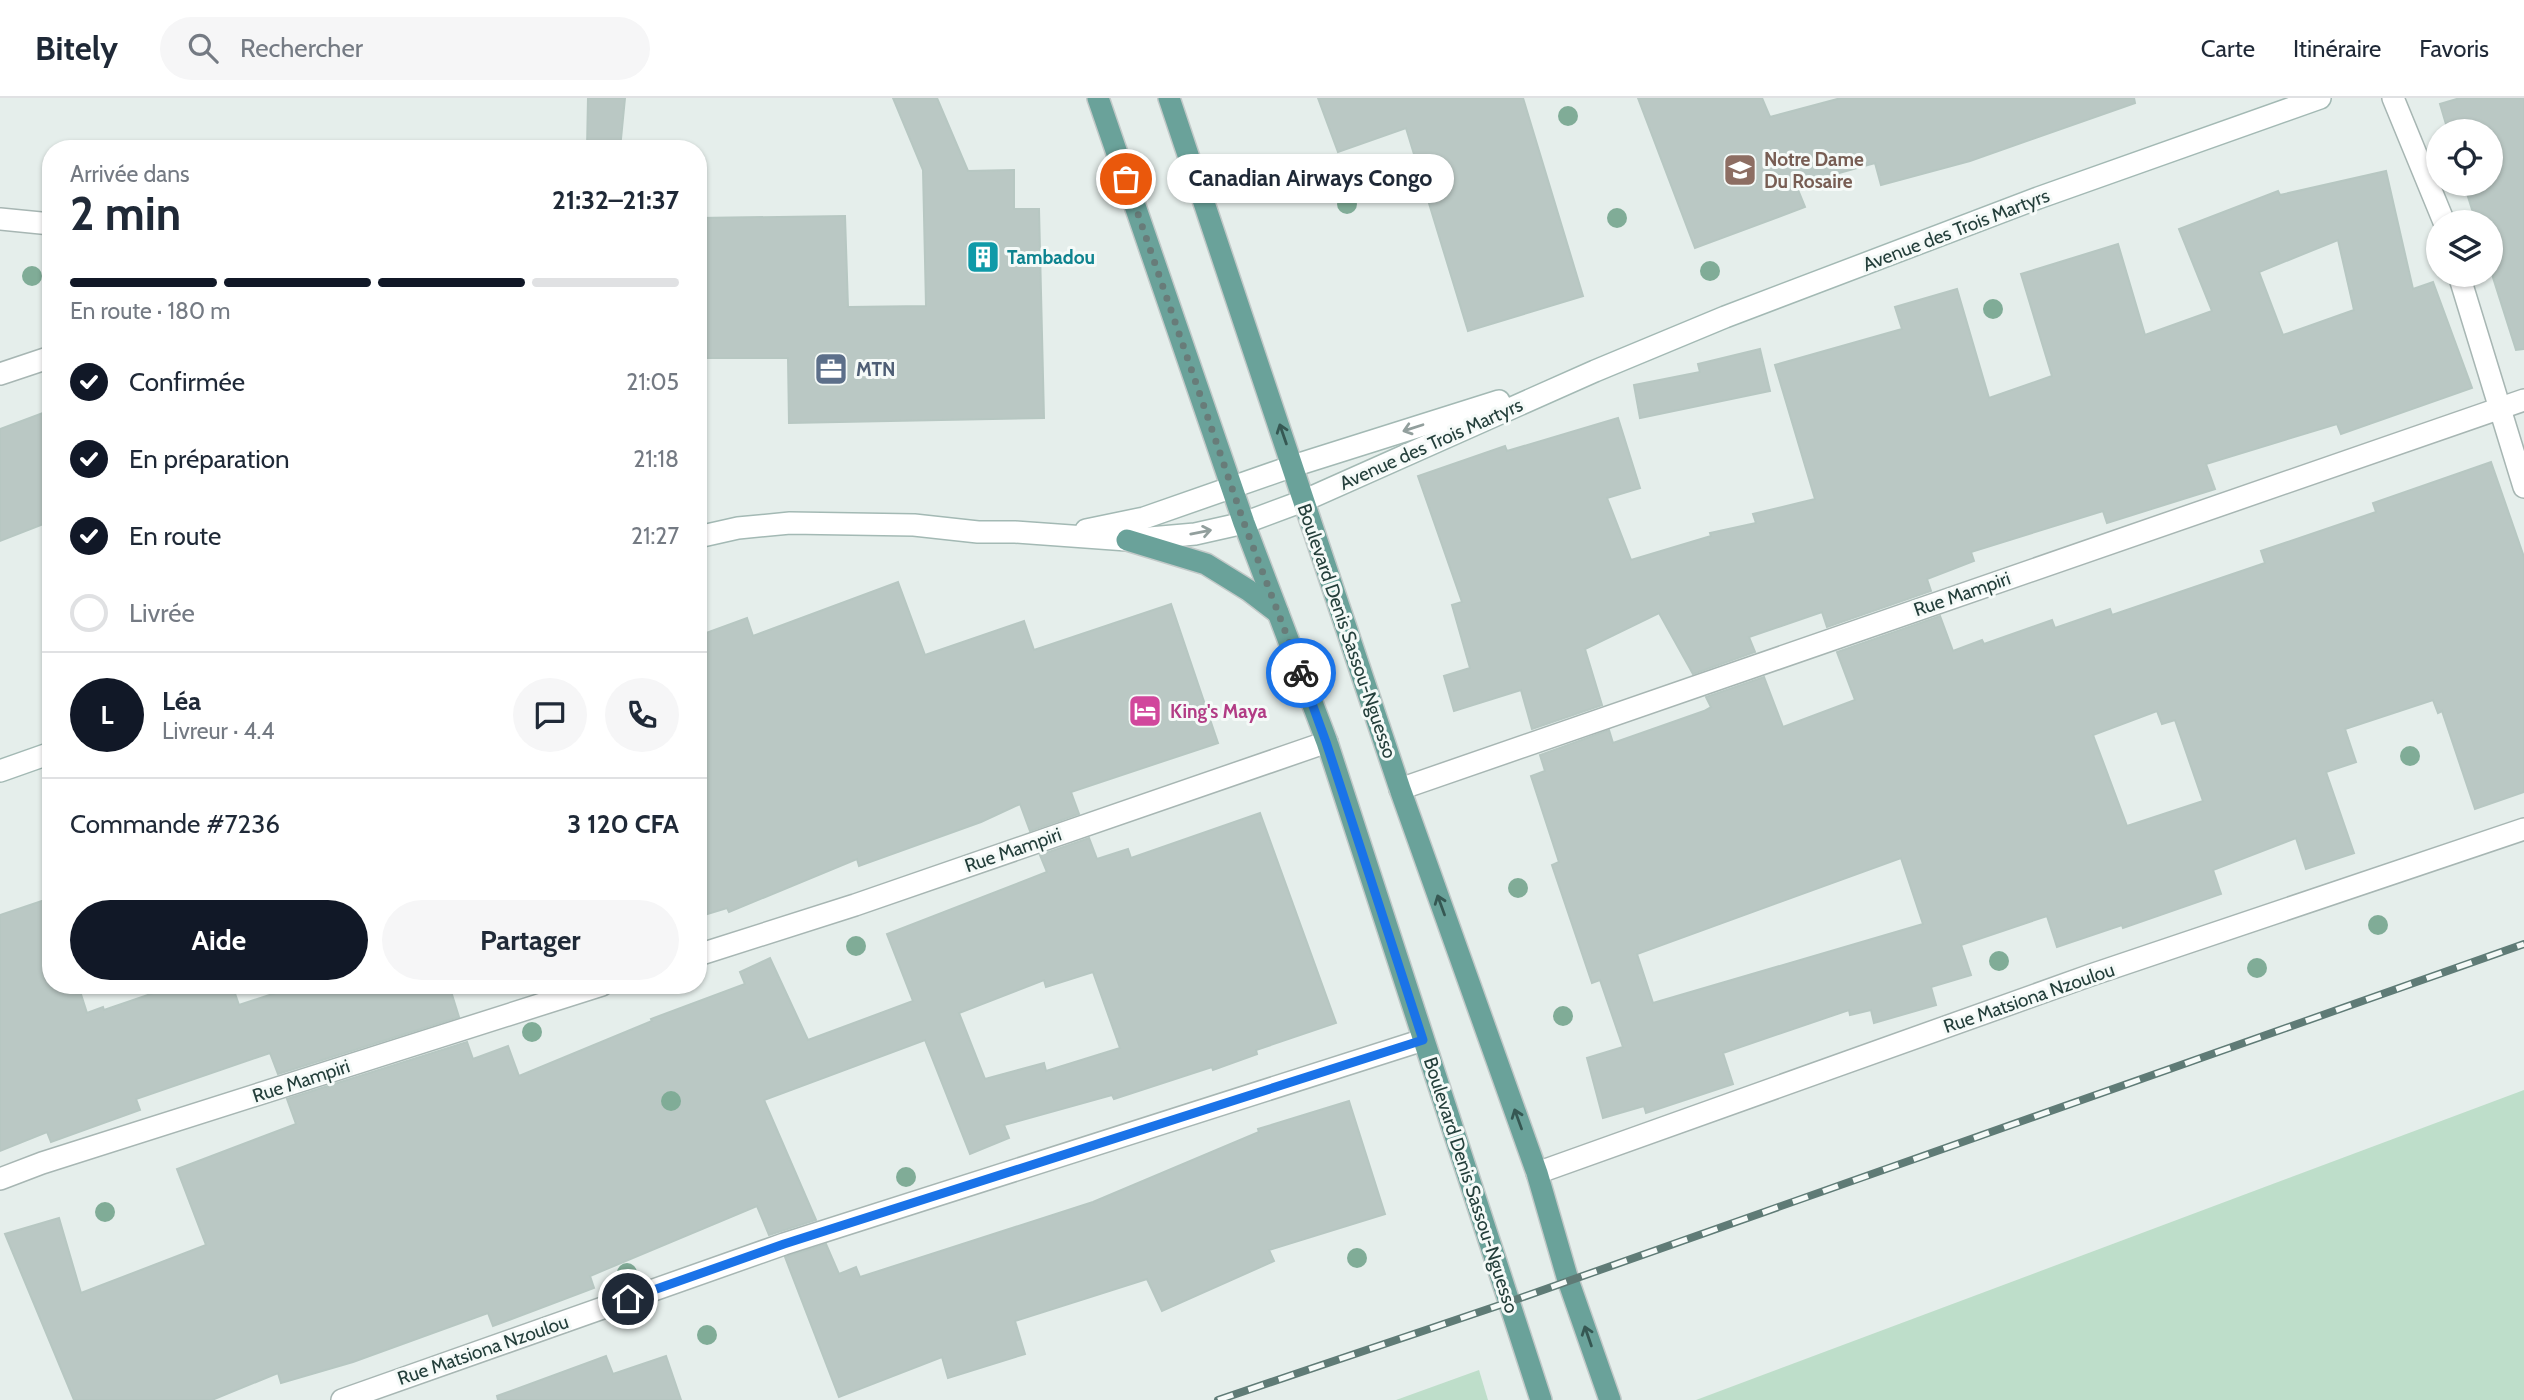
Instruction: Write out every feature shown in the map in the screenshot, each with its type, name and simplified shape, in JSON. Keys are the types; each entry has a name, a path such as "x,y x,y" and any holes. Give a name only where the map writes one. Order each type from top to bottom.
{"main road":[{"name":"Boulevard Denis Sassou-Nguesso","path":"1098,98 1244,523 1326,742 1541,1400"},
{"name":"Boulevard Denis Sassou-Nguesso","path":"1169,98 1400,789 1537,1173 1568,1280 1610,1400"},
{"path":"1128,540 1206,564 1248,590 1278,613"}],"street":[{"name":"Avenue des Trois Martyrs","path":"707,535 738,528 790,523 914,525 978,532 1128,540 1195,534 1244,523 1303,501 1595,371 1725,317 2038,198 2320,98"},
{"path":"2393,98 2439,210"},
{"path":"0,219 42,223"},
{"path":"2463,287 2524,487"},
{"path":"0,374 42,360"},
{"name":"Avenue des Trois Martyrs","path":"1060,536 1144,518 1293,466 1595,371"},
{"name":"Rue Mampiri","path":"1400,789 2524,400"},
{"name":"Rue Mampiri","path":"707,952 855,905 1326,742"},
{"path":"0,771 42,756"},
{"name":"Rue Matsiona Nzoulou","path":"1537,1173 2091,975 2524,829"},
{"name":"Rue Mampiri","path":"0,1179 42,1163 574,994"},
{"name":"Rue Matsiona Nzoulou","path":"342,1400 784,1244 1423,1040"}],"green space":[{"path":"2524,1090 2524,1400 1696,1400"},
{"path":"1479,1370 1488,1400 1396,1400"}],"building":[{"path":"588,98 625,98 621,140 587,140"},
{"name":"Tambadou","path":"893,98 937,98 968,171 1014,170 1014,209 1039,209 1044,418 789,423 788,358 707,358 707,218 845,216 848,307 926,306 923,170"},
{"path":"1318,98 1523,98 1583,296 1468,331 1406,128 1338,152"},
{"path":"1638,98 1762,98 1770,117 1841,98 2134,98 2135,103 1970,161 1881,185 1875,163 1796,185 1805,207 1695,248"},
{"path":"2460,98 2524,98 2524,349 2516,350 2496,287 2503,287 2503,210 2472,210 2468,196 2503,196 2503,119 2444,119 2440,104"},
{"path":"2386,171 2413,289 2426,284 2426,287 2435,287 2472,388 2341,434 2337,424 2206,464 2215,489 2107,523 2103,511 1971,552 1974,561 1927,579 1931,591 1827,627 1822,612 1749,637 1755,652 1693,674 1659,613 1585,649 1602,705 1532,729 1521,690 1454,711 1444,676 1470,668 1452,605 1462,602 1418,476 1505,446 1507,451 1618,418 1640,488 1607,498 1631,560 1711,536 1710,533 1756,523 1753,514 1815,499 1775,365 1902,329 1895,307 1957,289 1989,398 2052,376 2021,274 2118,244 2145,335 2212,311 2179,229 2278,191 2280,195","holes":["2338,240 2354,310 2283,335 2259,272"]},
{"path":"1760,349 1770,391 1640,418 1634,385 1700,372 1698,364"},
{"path":"42,413 42,525 0,541 0,429"},
{"path":"2491,462 2524,557 2524,792 2475,809 2442,711 2438,713 2433,700 2345,729 2356,762 2326,772 2354,853 2306,869 2296,838 2213,870 2221,894 2123,928 2122,925 2057,947 2047,916 1961,945 1971,975 1931,987 1936,1005 1874,1023 1871,1010 1850,1015 1849,1010 1723,1053 1733,1084 1646,1113 1644,1106 1603,1118 1587,1058 1623,1047 1600,980 1592,983 1552,865 1559,862 1531,776 1545,771 1540,755 1609,730 1613,743 1704,711 1711,707 1706,697 1764,677 1783,727 1855,700 1837,652 1940,616 1953,651 1982,640 1984,644 2052,620 2055,628 2110,609 2112,615 2265,563 2261,551 2376,512 2373,503","holes":["2157,711 2162,724 2175,720 2203,801 2127,826 2093,735","1901,858 1923,924 1653,1003 1637,954"]},
{"path":"898,582 925,655 1024,621 1034,650 1171,604 1218,743 1071,792 1079,814 1030,831 1020,804 981,822 859,866 857,859 729,912 727,908 707,914 707,633 747,618 753,636"},
{"path":"1260,813 1336,1023 1256,1050 1257,1054 1213,1070 1212,1067 1114,1099 1112,1095 1004,1125 1009,1138 970,1154 925,1040 764,1100 816,1220 769,1235 757,1206 590,1276 594,1288 493,1326 488,1313 353,1362 281,1383 278,1373 212,1400 74,1400 5,1234 59,1218 81,1293 206,1245 177,1169 296,1124 287,1099 467,1042 473,1059 508,1046 519,1076 652,1021 651,1019 745,984 740,972 770,958 808,1040 913,1001 887,934 1047,872 1040,855 1089,838 1097,859 1128,849 1131,858","holes":["1093,972 1120,1048 1046,1071 1044,1063 985,1079 959,1013 1044,980 1046,987"]},
{"path":"42,901 42,994 81,994 87,1013 151,994 235,994 239,1005 273,994 452,994 459,1017 278,1074 270,1053 136,1099 140,1110 51,1142 47,1132 0,1151 0,915"},
{"path":"1349,1101 1385,1214 1269,1250 1274,1261 1162,1311 1147,1279 1015,1321 1025,1354 948,1378 942,1357 839,1397 785,1257 826,1244 839,1274 856,1267 860,1277 1093,1202 1259,1132 1258,1129"},
{"path":"606,1356 613,1374 666,1356 681,1400 498,1400 497,1396"}],"railway":[{"path":"1218,1400 1509,1302 2524,944"}],"way so far":[{"path":"1126,179 1244,523 1301,673"}],"place":[{"name":"Notre Dame Du Rosaire","path":"1740,170"},
{"name":"Canadian Airways Congo","path":"1126,179"},
{"name":"Tambadou","path":"983,257"},
{"name":"MTN","path":"831,369"},
{"name":"King's Maya","path":"1145,711"}],"route":[{"path":"628,1299 784,1244 1423,1040 1301,673"}]}
